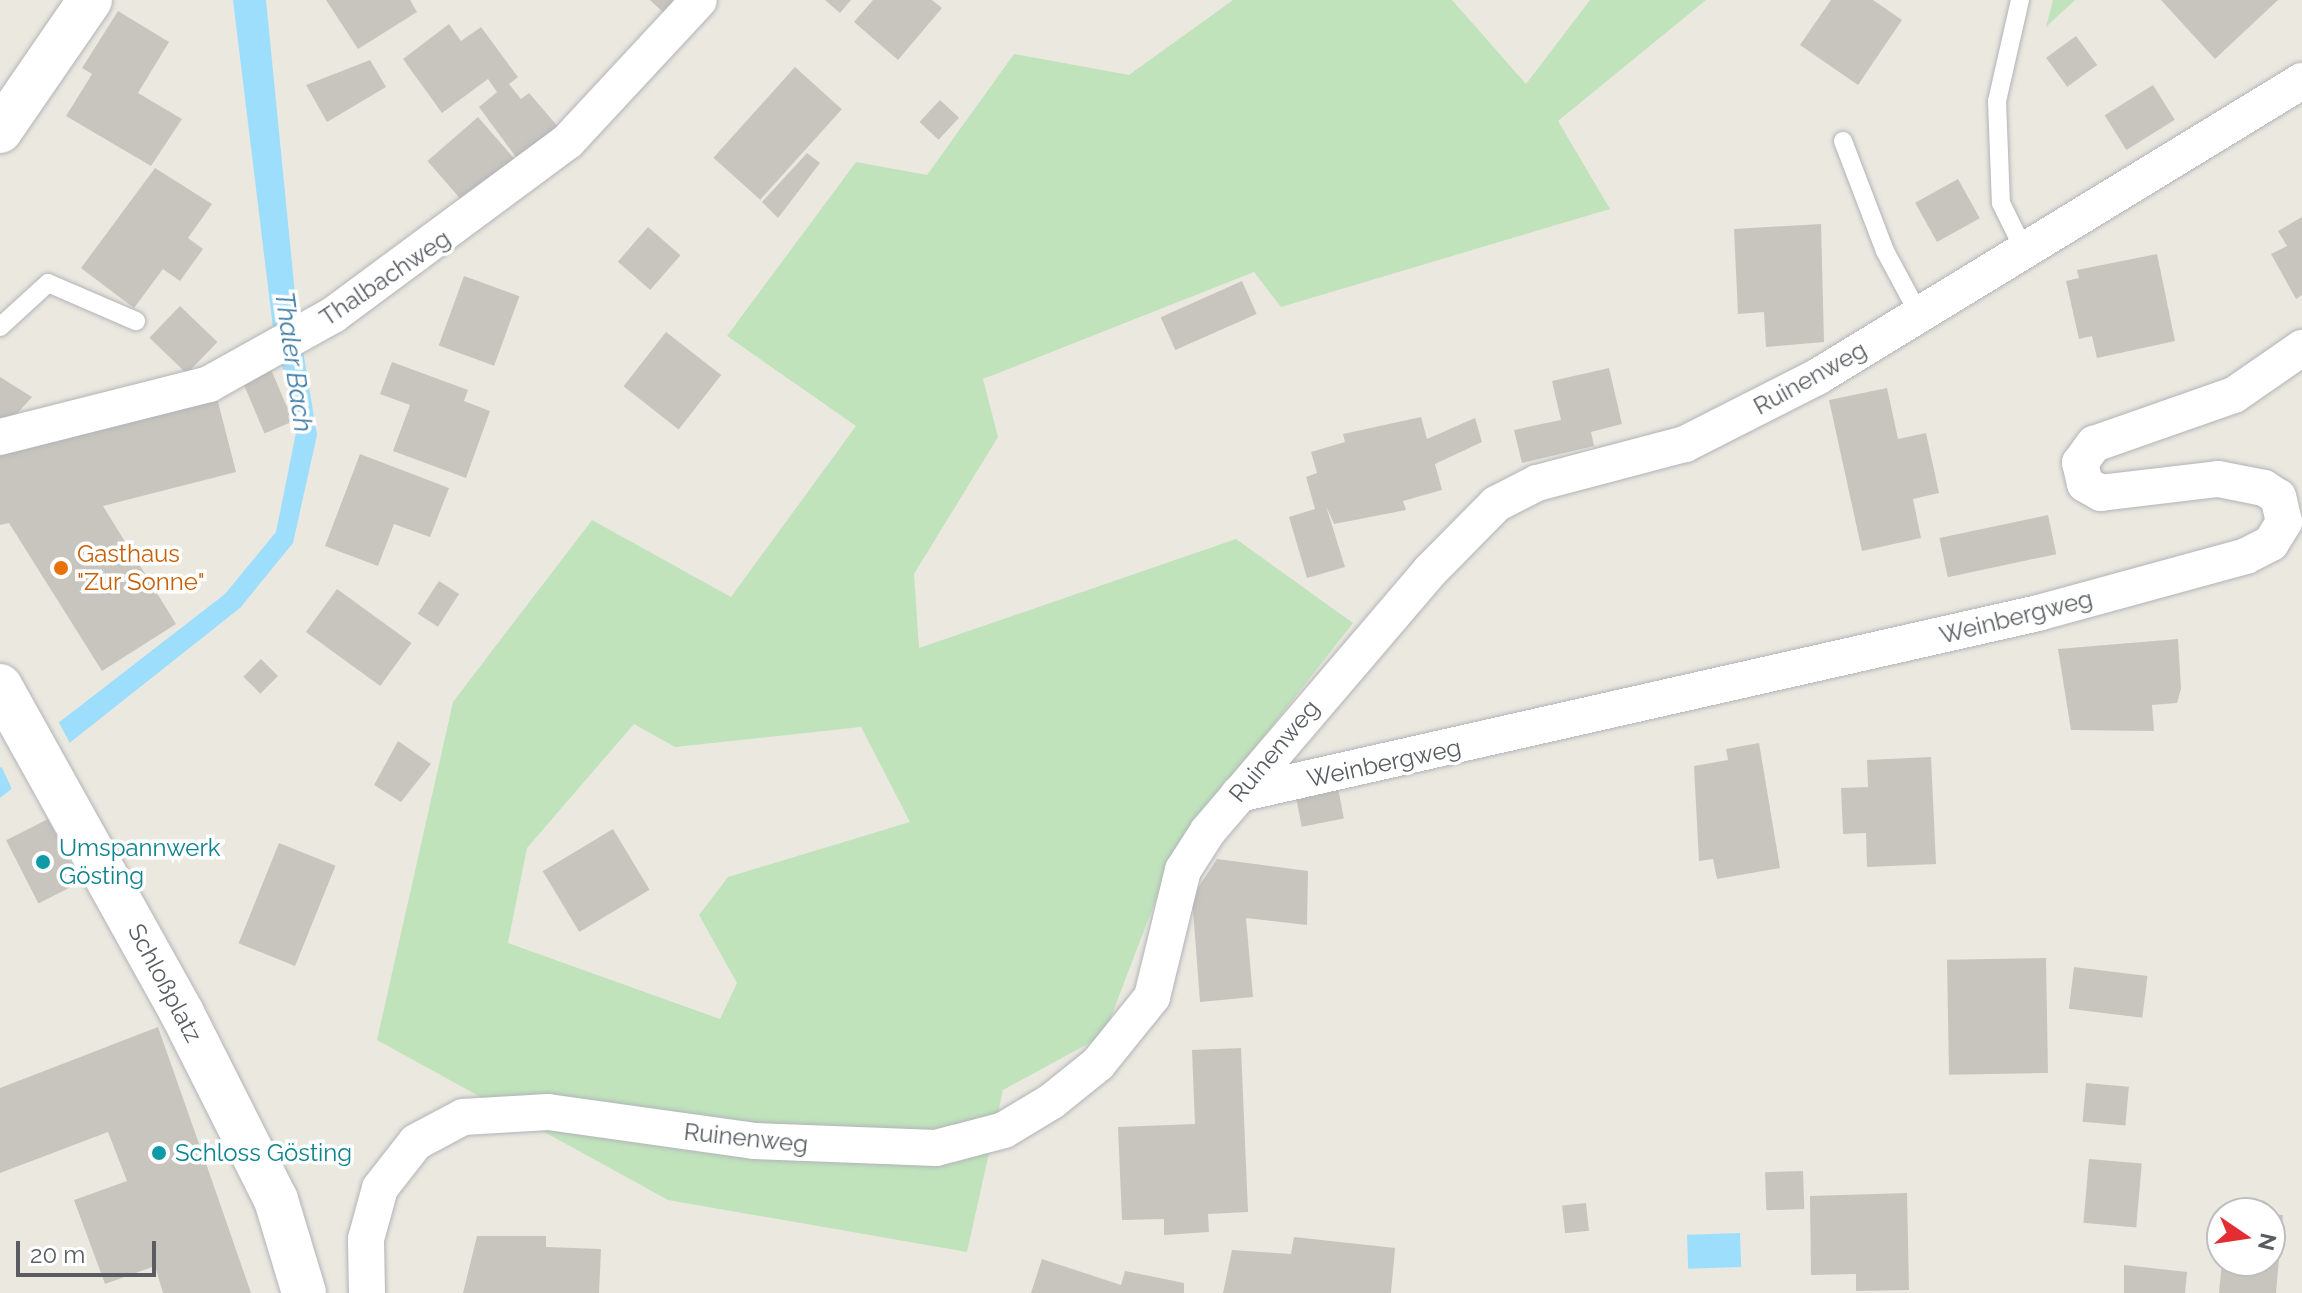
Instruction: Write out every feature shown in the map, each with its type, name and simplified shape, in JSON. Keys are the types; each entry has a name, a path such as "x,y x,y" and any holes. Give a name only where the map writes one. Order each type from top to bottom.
{"main road":[{"path":"0,131 90,0"},
{"name":"Schloßplatz","path":"0,686 55,779 276,1200 304,1293"}],"street":[{"name":"Thalbachweg","path":"0,437 209,384 303,332 458,229 568,141 699,0"},
{"name":"Ruinenweg","path":"367,1293 366,1239 380,1188 416,1142 463,1117 548,1112 754,1141 861,1147 936,1148 1004,1130 1098,1064 1136,1020 1152,997 1183,870 1239,794 1496,504 1537,483 1685,444 1920,316 2026,254 2302,81"},
{"name":"Weinbergweg","path":"1239,794 2038,613 2246,556 2271,543 2284,522 2278,497 2264,488 2233,479 2101,493 2085,484 2080,463 2094,444 2234,395 2302,348"}],"lane":[{"path":"2020,0 1997,101 2001,203 2026,254"},
{"path":"1843,141 1885,251 1920,316"},
{"path":"0,327 48,283 136,321"}],"green space":[{"path":"1233,0 1452,0 1526,84 1590,0 1706,0 1558,121 1610,209 1281,307 1254,272 983,379 998,437 914,574 919,648 1236,539 1353,623 1175,850 1104,1035 1003,1090 967,1252 668,1200 377,1040 453,702 592,520 731,597 856,426 727,336 856,162 927,175 1014,54 1129,75","holes":["634,724 675,747 861,727 910,822 728,877 699,915 737,983 720,1019 508,943 527,848"]},
{"path":"2053,0 2075,0 2046,27"}],"water":[{"name":"Thaler Bach","path":"233,0 266,0 297,314 317,435 293,543 240,608 0,798 0,768 225,594 276,532 297,428 273,328"},
{"path":"1740,1233 1741,1267 1688,1269 1687,1235"}],"pier":[{"path":"57,719 72,747 14,794 0,763"}],"building":[{"path":"326,0 410,0 417,12 358,49"},
{"path":"650,0 686,0 668,17"},
{"path":"825,0 851,0 840,13"},
{"path":"873,0 932,0 942,8 898,60 854,22"},
{"path":"1831,0 1873,0 1902,20 1858,85 1800,45"},
{"path":"2161,0 2278,0 2215,59"},
{"path":"118,11 169,42 138,93 182,119 151,166 66,116 92,74 82,68"},
{"path":"449,24 461,41 481,27 518,77 509,84 521,99 529,93 560,129 521,164 479,107 497,92 488,79 442,113 403,59"},
{"path":"2076,36 2097,65 2067,87 2046,58"},
{"path":"370,60 386,87 327,122 306,85"},
{"path":"795,67 842,109 760,200 713,158"},
{"path":"2153,85 2175,120 2126,150 2105,115"},
{"path":"940,100 959,118 939,140 920,122"},
{"path":"478,117 519,165 469,209 427,161"},
{"path":"807,153 820,163 778,218 762,202"},
{"path":"155,168 212,204 188,238 203,249 180,281 163,269 134,308 81,268"},
{"path":"1958,179 1980,218 1937,242 1915,203"},
{"path":"2302,217 2302,295 2296,299 2271,254 2287,246 2278,231"},
{"path":"1821,224 1824,342 1766,347 1764,312 1738,314 1734,229"},
{"path":"648,227 680,255 650,290 618,262"},
{"path":"2157,254 2175,341 2097,358 2092,336 2079,339 2066,281 2079,278 2077,270"},
{"path":"464,276 519,296 494,366 439,346"},
{"path":"1242,281 1257,314 1175,350 1161,317"},
{"path":"180,306 217,342 187,374 149,338"},
{"path":"666,332 721,375 679,429 624,386"},
{"path":"392,362 468,390 464,401 490,411 466,478 393,451 410,405 380,394"},
{"path":"270,367 293,421 265,433 241,379"},
{"path":"1609,368 1622,424 1591,432 1594,446 1522,463 1514,430 1561,420 1552,381"},
{"path":"0,377 32,397 13,418 0,420"},
{"path":"1887,388 1898,439 1926,433 1939,493 1913,499 1921,538 1862,551 1829,400"},
{"path":"217,398 236,472 103,506 176,624 102,671 9,523 0,525 0,453"},
{"path":"1421,417 1427,439 1475,418 1482,442 1435,464 1442,490 1403,501 1406,510 1334,524 1326,506 1345,567 1307,578 1289,517 1315,509 1306,477 1317,473 1311,452 1345,442 1343,434"},
{"path":"360,454 449,488 430,537 394,524 378,566 325,546"},
{"path":"2048,515 2056,554 1948,577 1939,538"},
{"path":"439,581 459,594 438,627 418,614"},
{"path":"337,589 411,643 380,686 306,632"},
{"path":"2178,639 2181,689 2177,703 2152,705 2154,731 2071,730 2058,649"},
{"path":"261,659 278,676 260,694 243,677"},
{"path":"398,741 431,764 401,802 374,785"},
{"path":"1759,743 1780,868 1717,879 1713,859 1699,861 1694,766 1728,760 1726,749"},
{"path":"1931,757 1936,864 1867,867 1866,833 1843,834 1841,788 1868,787 1867,760"},
{"path":"1338,788 1344,818 1302,827 1296,796"},
{"name":"Umspannwerk Gösting","path":"48,819 80,882 38,904 6,840"},
{"path":"613,829 650,890 579,932 543,871"},
{"path":"279,843 336,866 295,966 239,943"},
{"path":"1217,859 1308,871 1307,925 1246,918 1253,997 1200,1002 1192,897"},
{"path":"2046,958 2048,1073 1949,1075 1947,960"},
{"path":"2074,967 2147,976 2142,1018 2069,1009"},
{"name":"Schloss Gösting","path":"158,1027 251,1293 163,1293 155,1266 105,1284 74,1200 127,1181 108,1132 0,1173 0,1088"},
{"path":"1241,1048 1248,1212 1208,1214 1209,1232 1164,1235 1164,1219 1122,1220 1118,1127 1195,1124 1192,1050"},
{"path":"2086,1083 2129,1087 2125,1126 2083,1122"},
{"path":"2089,1159 2142,1164 2136,1227 2083,1223"},
{"path":"1803,1171 1804,1209 1766,1210 1765,1172"},
{"path":"1907,1193 1909,1290 1856,1291 1856,1274 1811,1275 1810,1196"},
{"path":"1586,1203 1589,1231 1565,1233 1562,1206"},
{"path":"477,1236 546,1236 546,1247 601,1249 599,1293 463,1293"},
{"path":"1294,1237 1395,1248 1391,1293 1223,1293 1232,1250 1291,1254"},
{"path":"1042,1259 1121,1285 1125,1271 1184,1283 1184,1293 1031,1293"},
{"path":"2124,1265 2187,1272 2185,1293 2124,1293"},
{"path":"2220,1277 2277,1277 2276,1293 2219,1293"}],"place":[{"name":"Gasthaus \"Zur Sonne\"","path":"61,568"},
{"name":"Umspannwerk Gösting","path":"43,862"},
{"name":"Schloss Gösting","path":"159,1153"}]}
